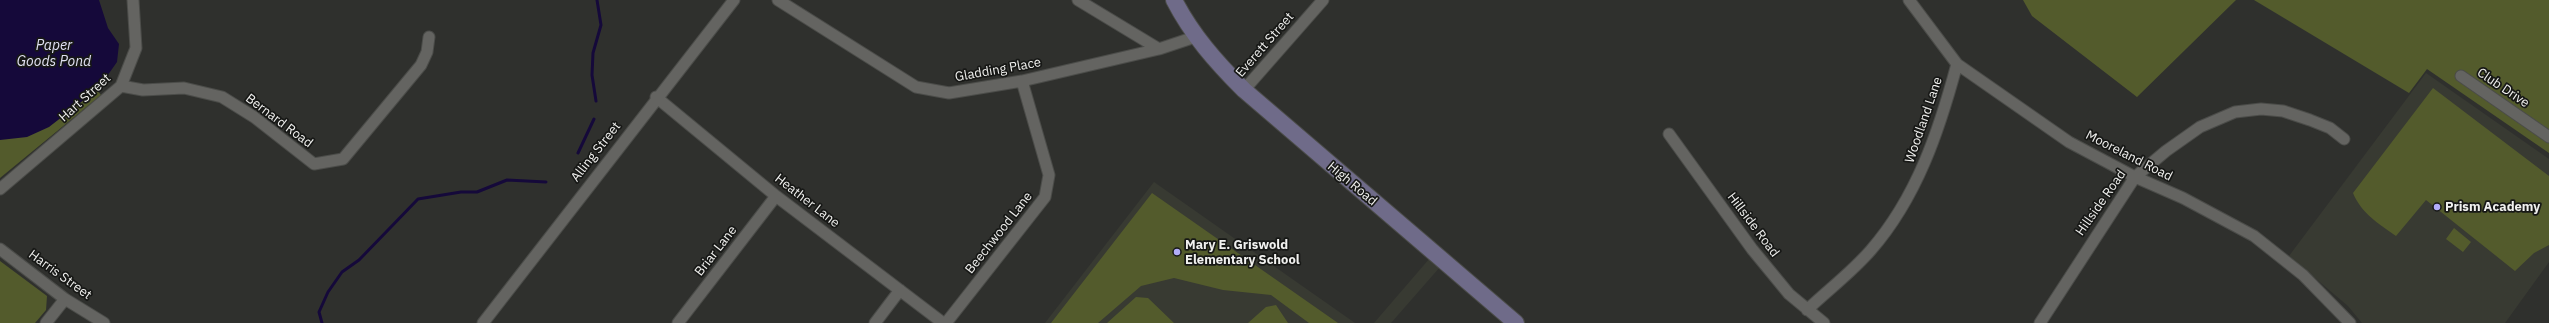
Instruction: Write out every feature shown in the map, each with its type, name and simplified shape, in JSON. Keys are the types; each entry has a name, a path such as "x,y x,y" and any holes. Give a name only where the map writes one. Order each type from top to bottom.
{"main road":[{"name":"High Road","path":"1174,0 1195,37 1210,55 1244,90 1516,323"}],"street":[{"name":"Hart Street","path":"0,189 122,86 136,48 133,0"},
{"name":"Alling Street","path":"483,323 656,98 734,0"},
{"name":"Gladding Place","path":"778,0 916,87 949,93 1022,82 1159,49 1195,37"},
{"path":"1078,0 1159,49"},
{"name":"Everett Street","path":"1244,90 1322,0"},
{"name":"Mooreland Road","path":"1909,0 1957,64 2069,142 2135,177 2183,198 2254,236 2303,275 2350,323"},
{"name":"Bernard Road","path":"122,86 143,90 184,88 222,97 254,118 314,164 343,159 421,65 427,52 429,37"},
{"name":"Woodland Lane","path":"1807,310 1871,250 1901,209 1925,164 1957,64"},
{"name":"Club Drive","path":"2461,76 2549,137"},
{"name":"Beechwood Lane","path":"944,323 1045,198 1049,175 1022,82"},
{"name":"Heather Lane","path":"656,98 776,196 944,323"},
{"name":"Hillside Road","path":"2040,323 2135,177 2166,151 2200,127 2235,112 2261,109 2283,111 2330,128 2344,140"},
{"name":"Hillside Road","path":"1669,134 1752,249 1789,294 1824,323"},
{"name":"Briar Lane","path":"678,323 776,196"},
{"name":"Harris Street","path":"0,249 65,299 104,323"},
{"path":"875,323 900,290"},
{"path":"46,323 65,299"}],"shaded area":[{"name":"Prism Academy","path":"2426,73 2549,159 2549,262 2505,323 2362,323 2348,306 2289,256"},
{"name":"Mary E. Griswold Elementary School","path":"1154,182 1355,323 1045,323"},
{"path":"1430,258 1440,267 1391,323 1374,323"}],"green space":[{"path":"2023,0 2236,0 2137,97 2032,16"},
{"path":"2254,0 2549,0 2549,153 2427,69 2409,93"},
{"path":"2433,88 2549,176 2549,245 2534,253 2515,271 2426,200 2396,236 2377,222 2356,200 2353,193"},
{"path":"97,90 101,95 0,178 0,139 30,135"},
{"path":"1152,193 1338,323 1309,323 1271,295 1223,290 1174,278 1141,286 1098,323 1051,323"},
{"path":"2454,228 2471,242 2463,252 2446,239"},
{"path":"0,261 47,296 46,310 35,323 0,323"},
{"path":"1136,297 1148,298 1174,323 1107,323"},
{"path":"1276,305 1288,323 1248,323 1266,307"}],"water":[{"name":"Paper Goods Pond","path":"0,0 99,0 108,28 119,44 117,62 98,89 49,127 27,137 0,140"}],"waterway":[{"path":"596,101 592,75 593,53 601,25 597,0"},
{"path":"578,153 594,119"},
{"path":"322,323 319,312 328,292 342,272 359,260 418,199 461,192 477,192 507,180 546,182"}],"place":[{"name":"Prism Academy","path":"2437,207"},
{"name":"Mary E. Griswold Elementary School","path":"1177,252"}]}
